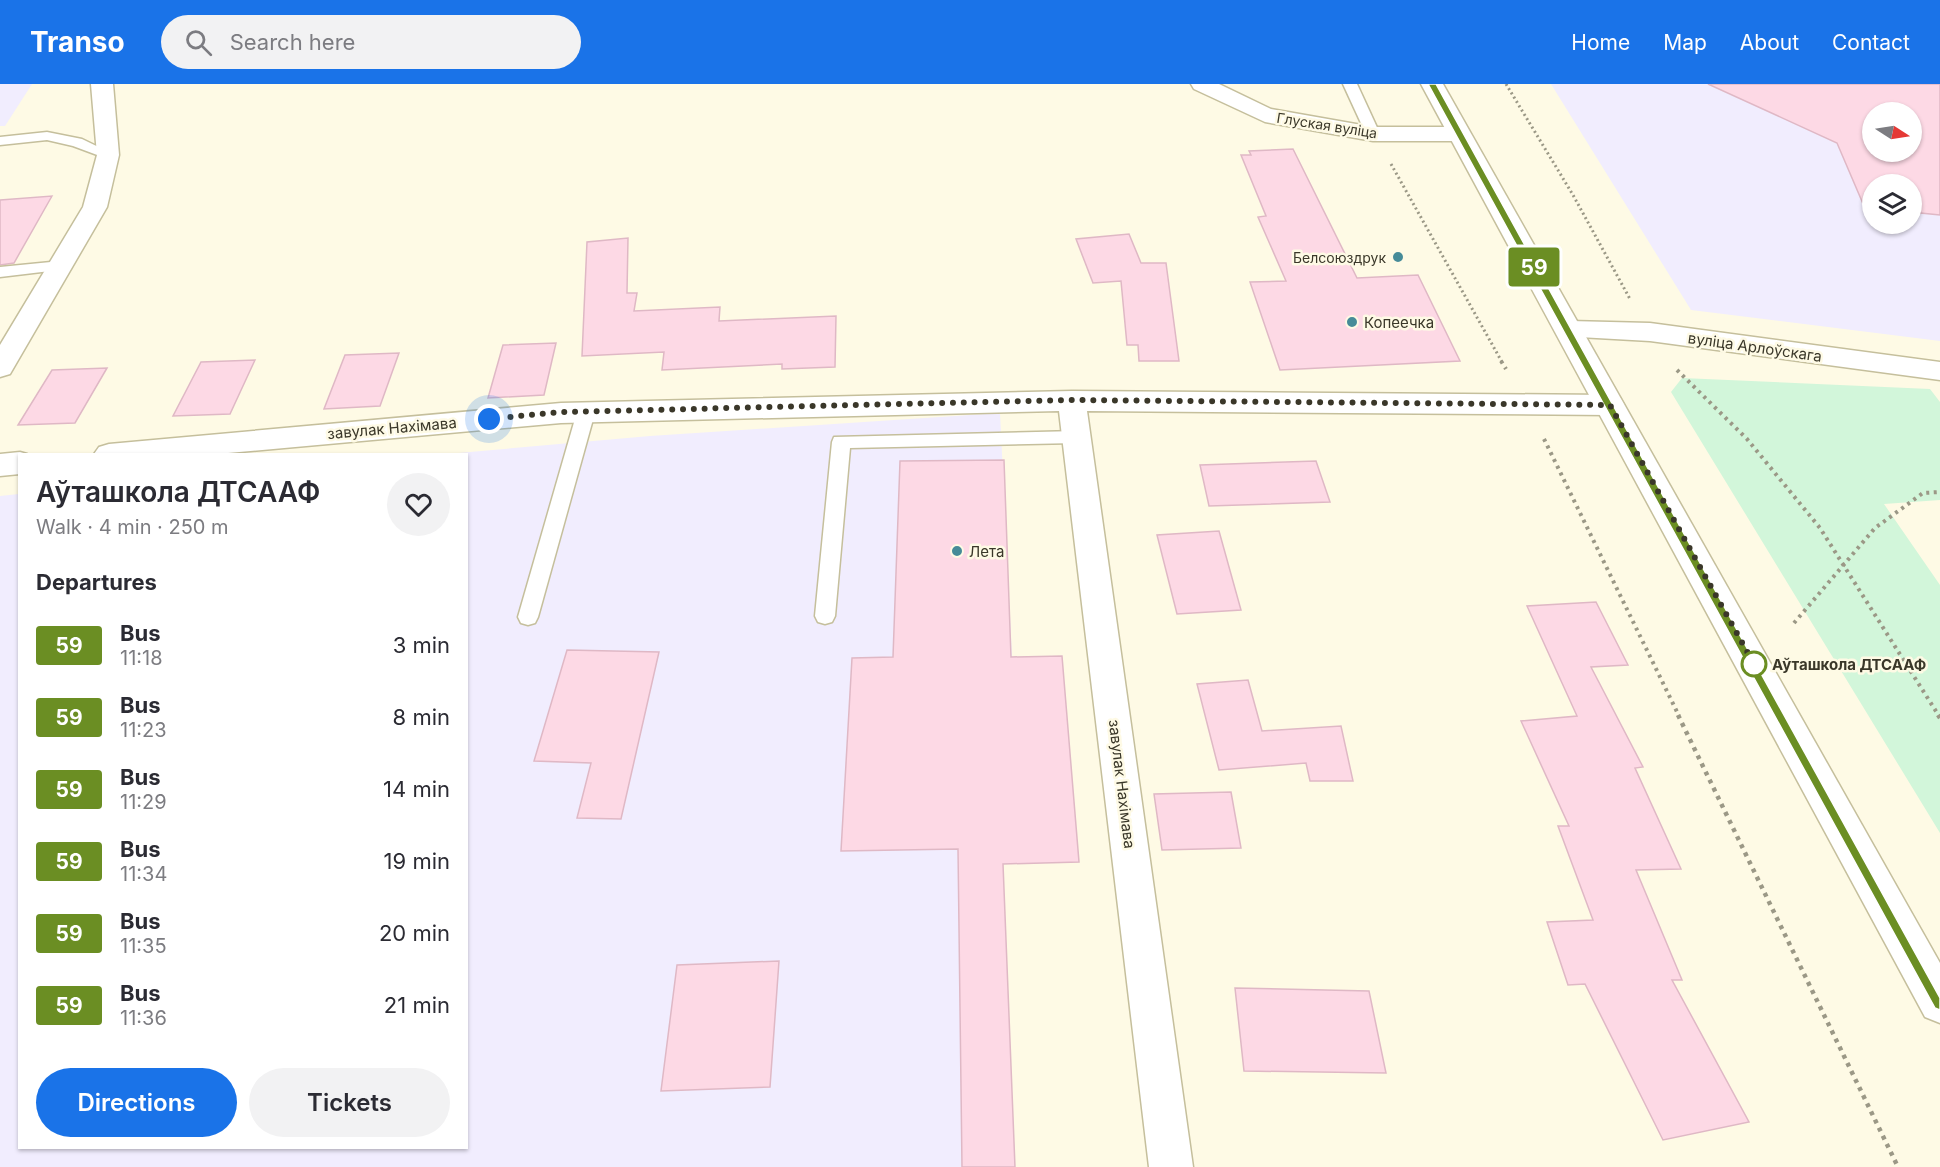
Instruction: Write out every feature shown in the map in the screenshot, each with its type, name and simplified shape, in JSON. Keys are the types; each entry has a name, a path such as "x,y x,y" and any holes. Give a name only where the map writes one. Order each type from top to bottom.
{"street":[{"path":"0,368 95,207 108,155 102,84"},
{"name":"Глуская вуліца","path":"1202,84 1265,115 1373,134 1459,134"},
{"path":"1432,84 1940,1003"},
{"name":"вуліца Арлоўскага","path":"1570,330 1650,332 1938,373"},
{"name":"завулак Нахімава","path":"1072,400 1171,1167"},
{"name":"завулак Нахімава","path":"120,453 586,412 1072,400 1610,405"},
{"path":"0,465 18,463"}],"lane":[{"path":"1350,84 1373,134"},
{"path":"0,141 47,136 77,142 108,155"},
{"path":"0,272 61,266"},
{"path":"528,617 586,412"},
{"path":"825,616 841,442 1077,437"}],"path":[{"path":"1506,84 1573,195 1622,287 1650,332 1682,378 1747,440 1820,528 1940,718"},
{"path":"1373,134 1525,404 1898,1167"},
{"path":"1794,623 1875,528 1923,493 1940,492"}],"shaded area":[{"path":"0,84 32,84 5,126 0,126"},
{"path":"1551,84 1940,84 1940,341 1691,310"},
{"path":"1000,413 1012,657 1062,656 1079,862 1003,864 1015,1167 0,1167 0,496 18,494 18,1149 468,1149 468,453 458,453 650,436"}],"green space":[{"path":"1682,378 1930,389 1940,402 1940,500 1884,504 1940,585 1940,833 1671,392"}],"building":[{"path":"1708,84 1940,84 1940,215 1922,213 1922,174 1862,174 1862,201 1837,143"},
{"name":"Копеечка","path":"1293,149 1357,278 1418,275 1460,361 1280,370 1250,282 1286,281 1258,217 1266,216 1241,155 1251,155 1249,151"},
{"path":"52,196 14,263 0,265 0,200"},
{"path":"1129,234 1141,263 1166,263 1179,361 1139,361 1138,345 1127,345 1121,281 1093,283 1076,239"},
{"path":"628,238 627,293 637,293 634,311 720,307 719,321 836,316 835,367 782,369 782,364 662,370 664,352 582,356 587,242"},
{"path":"556,343 544,395 488,398 503,345"},
{"path":"399,353 380,406 324,409 345,355"},
{"path":"255,360 230,414 173,416 201,362"},
{"path":"107,368 75,423 18,425 52,370"},
{"path":"1004,460 1011,657 1062,656 1079,862 1003,864 1015,1167 962,1167 958,849 841,851 852,658 893,657 900,461"},
{"path":"1316,461 1330,502 1209,506 1200,465"},
{"path":"1219,531 1241,610 1177,614 1157,535"},
{"path":"1596,602 1628,665 1591,667 1643,767 1635,768 1681,869 1636,870 1682,980 1672,980 1749,1122 1663,1140 1585,984 1568,985 1547,922 1593,920 1558,826 1569,826 1521,721 1577,716 1527,606"},
{"path":"567,650 659,652 621,819 577,818 591,763 534,761"},
{"path":"1248,680 1262,731 1341,726 1353,781 1310,781 1306,763 1219,770 1197,684"},
{"path":"1231,792 1241,848 1162,850 1154,794"},
{"path":"779,961 770,1087 661,1091 677,965"},
{"path":"1235,988 1369,991 1386,1073 1244,1071"}],"bus line":[{"name":"59","path":"1432,84 1630,438 1940,1003"}],"place":[{"name":"Белсоюздрук","path":"1398,257"},
{"name":"Копеечка","path":"1352,322"},
{"name":"Лета","path":"957,551"},
{"name":"Аўташкола ДТСААФ","path":"1754,664"}],"route":[{"path":"489,419 561,412 1072,400 1610,405 1754,664"}]}
